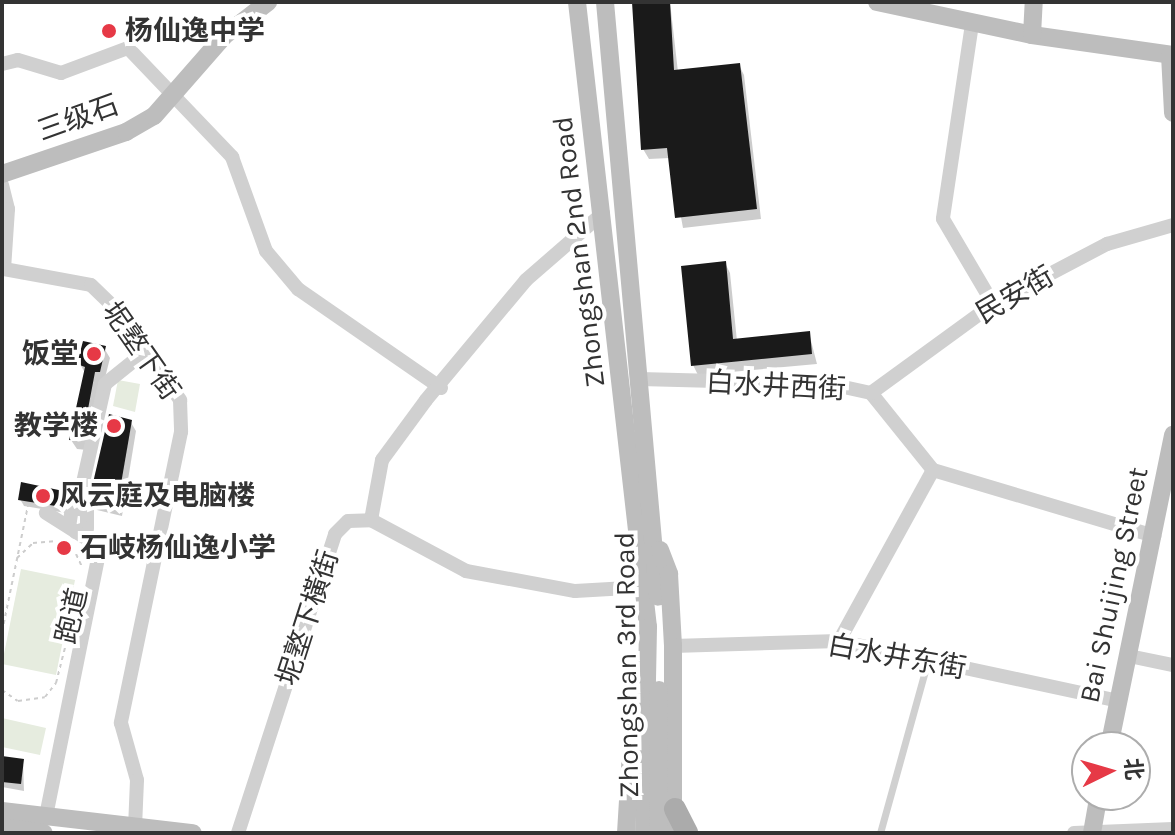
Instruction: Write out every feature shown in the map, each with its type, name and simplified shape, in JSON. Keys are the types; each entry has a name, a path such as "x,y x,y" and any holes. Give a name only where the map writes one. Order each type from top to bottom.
{"main road":[{"name":"三级石","path":"2,174 126,132 154,116 224,36 268,2"},
{"name":"Zhongshan 2nd Road","path":"577,2 603,213 644,495"},
{"path":"605,2 640,379 644,495"},
{"path":"877,2 1032,35 1172,55 1173,113"},
{"path":"1032,35 1034,2"},
{"name":"Bai Shuijing Street","path":"1112,731 1173,434"},
{"name":"Zhongshan 3rd Road","path":"644,495 654,533 659,627 658,833"},
{"name":"Zhongshan 3rd Road","path":"644,495 648,627 644,833"},
{"path":"654,533 669,574 673,646 673,833"},
{"path":"626,833 636,657 648,627"},
{"path":"616,833 628,806"},
{"path":"675,809 687,833"},
{"path":"2,811 45,825"},
{"path":"1086,832 1093,811"},
{"path":"2,827 45,825 193,833"}],"street":[{"path":"972,24 943,219 993,304"},
{"path":"2,64 18,60 61,73 128,48 232,157 266,251 298,289 441,388"},
{"name":"坭墪下街","path":"2,185 8,209 4,269 91,285 123,316 180,400 181,432 121,723 137,780 135,828"},
{"path":"603,213 526,280 441,388 426,400 382,460 371,520 466,571 575,591 645,587"},
{"name":"民安街","path":"871,393 993,304 1107,244 1173,225"},
{"path":"72,530 87,528 90,516 78,505 105,384 146,351"},
{"name":"白水井西街","path":"640,379 830,384 871,393 933,470"},
{"path":"839,641 933,470 1154,536"},
{"path":"45,825 100,547 46,513"},
{"name":"坭墪下橫街","path":"238,833 335,534 348,521 371,520"},
{"name":"白水井东街","path":"673,646 839,641 1118,701"},
{"path":"1129,656 1173,665"},
{"path":"1086,832 1173,829"}],"lane":[{"path":"880,833 928,660"}],"path":[{"path":"2,632 28,505"},
{"name":"跑道","path":"17,558 33,543 57,541 76,554 82,568"},
{"name":"跑道","path":"2,690 18,701 45,697 56,683 70,625"}],"shaded area":[{"path":"118,380 140,384 135,412 113,406"},
{"path":"21,569 75,580 56,675 2,664"},
{"path":"2,718 46,728 40,755 2,747"}],"building":[{"path":"632,2 670,2 674,70 740,63 757,209 675,218 667,148 641,150"},
{"path":"726,261 733,339 810,331 812,354 691,366 681,266"},
{"path":"83,341 106,346 100,372 95,372 82,441 69,440 85,367 77,364"},
{"path":"109,414 132,420 117,507 89,500"},
{"name":"风云庭及电脑楼","path":"21,482 68,492 67,499 62,507 18,500"},
{"path":"2,756 24,759 21,784 2,782"}],"place":[{"name":"杨仙逸中学","path":"109,31"},
{"name":"饭堂","path":"94,354"},
{"name":"教学楼","path":"114,426"},
{"name":"风云庭及电脑楼","path":"43,496"},
{"name":"石岐杨仙逸小学","path":"64,548"}]}
